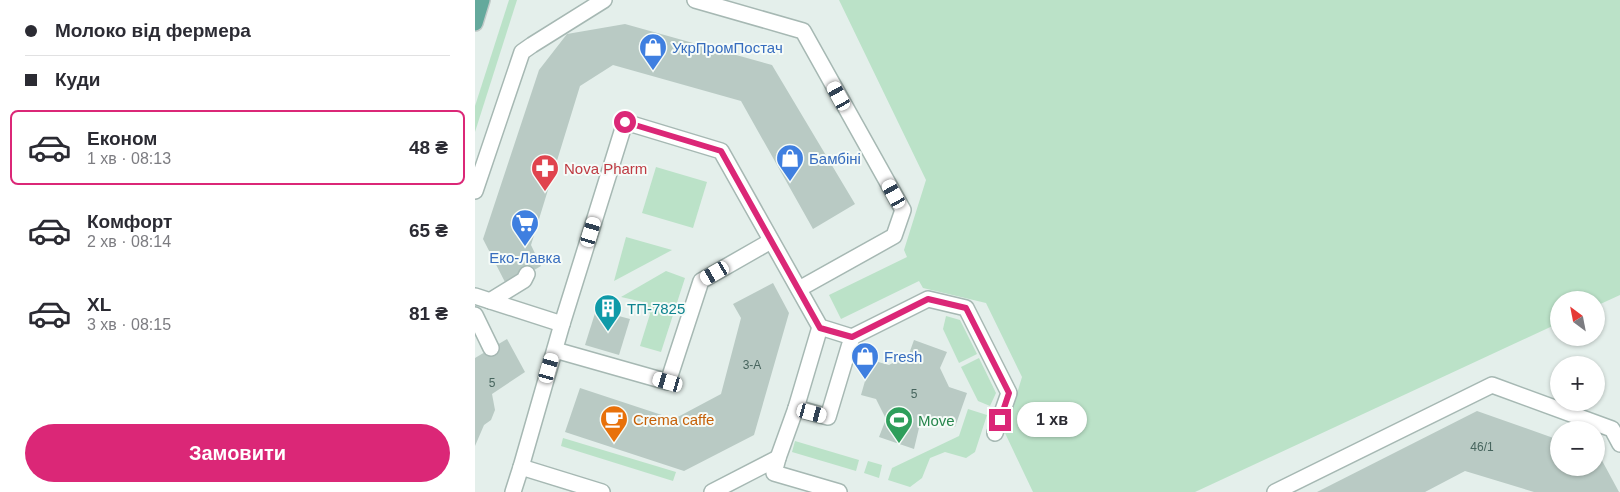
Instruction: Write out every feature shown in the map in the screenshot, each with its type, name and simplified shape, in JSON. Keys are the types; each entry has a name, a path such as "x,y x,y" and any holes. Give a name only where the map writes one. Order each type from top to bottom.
{"main road":[{"path":"475,23 482,0"}],"lane":[{"path":"475,191 522,52 603,0"},
{"path":"695,0 803,31 903,210 894,236 799,289"},
{"path":"513,492 562,324 625,122 721,151 820,328 774,473 836,492"},
{"path":"555,350 668,382 701,281 771,240"},
{"path":"490,301 524,280 527,274"},
{"path":"475,296 562,324"},
{"path":"820,328 852,337 928,299 966,308 1009,393 995,433"},
{"path":"475,315 491,348"},
{"path":"796,408 828,417 852,337"},
{"path":"1275,492 1493,384 1616,427 1620,444"},
{"path":"712,492 778,458"},
{"path":"521,467 602,492"}],"green space":[{"path":"509,0 517,0 475,132 475,106"},
{"path":"839,0 1620,0 1620,295 1605,302 1605,291 1550,291 1550,327 1195,492 1033,492 1005,433 1022,377 986,303 923,288 919,281 841,319 829,295 907,257 904,250 926,180"},
{"path":"656,167 707,182 693,228 642,213"},
{"path":"626,237 672,250 614,281"},
{"path":"666,271 685,278 661,352 640,346 650,314 643,302 621,297"},
{"path":"946,316 960,320 977,354 959,363 943,329"},
{"path":"979,358 996,393 990,406 978,401 961,367"},
{"path":"968,409 987,415 975,452 966,458 945,452 930,458 922,478 910,487 888,480 892,468 959,436"},
{"path":"563,438 676,472 673,481 561,446"},
{"path":"795,441 859,460 856,471 792,452"},
{"path":"868,461 882,465 879,478 864,473"}],"building":[{"path":"625,24 772,65 855,204 813,229 741,101 613,65 580,86 531,245 541,266 507,286 483,239 539,70 567,34"},
{"path":"773,283 789,313 754,435 684,471 565,432 580,388 674,419 721,394 741,318 733,304"},
{"name":"ТП-7825","path":"596,310 630,319 619,355 585,345"},
{"path":"507,339 525,372 492,394 495,410 491,420 484,425 475,446 475,358"},
{"path":"914,340 947,352 940,368 949,387 967,393 955,427 936,419 919,428 914,449 879,437 886,419 876,399 861,395 871,360 889,365 909,354"},
{"path":"1477,411 1550,437 1550,476 1605,476 1605,466 1619,492 1534,492 1465,471 1425,492 1317,492"}],"place":[{"name":"УкрПромПостач","path":"653,71"},
{"name":"Бамбіні","path":"790,182"},
{"name":"Nova Pharm","path":"545,192"},
{"name":"Еко-Лавка","path":"525,247"},
{"name":"ТП-7825","path":"608,332"},
{"name":"Fresh","path":"865,380"},
{"name":"Crema caffe","path":"614,443"},
{"name":"Move","path":"899,444"}],"route":[{"path":"625,122 721,151 820,328 852,337 928,299 966,308 1009,393 1000,420"}]}
